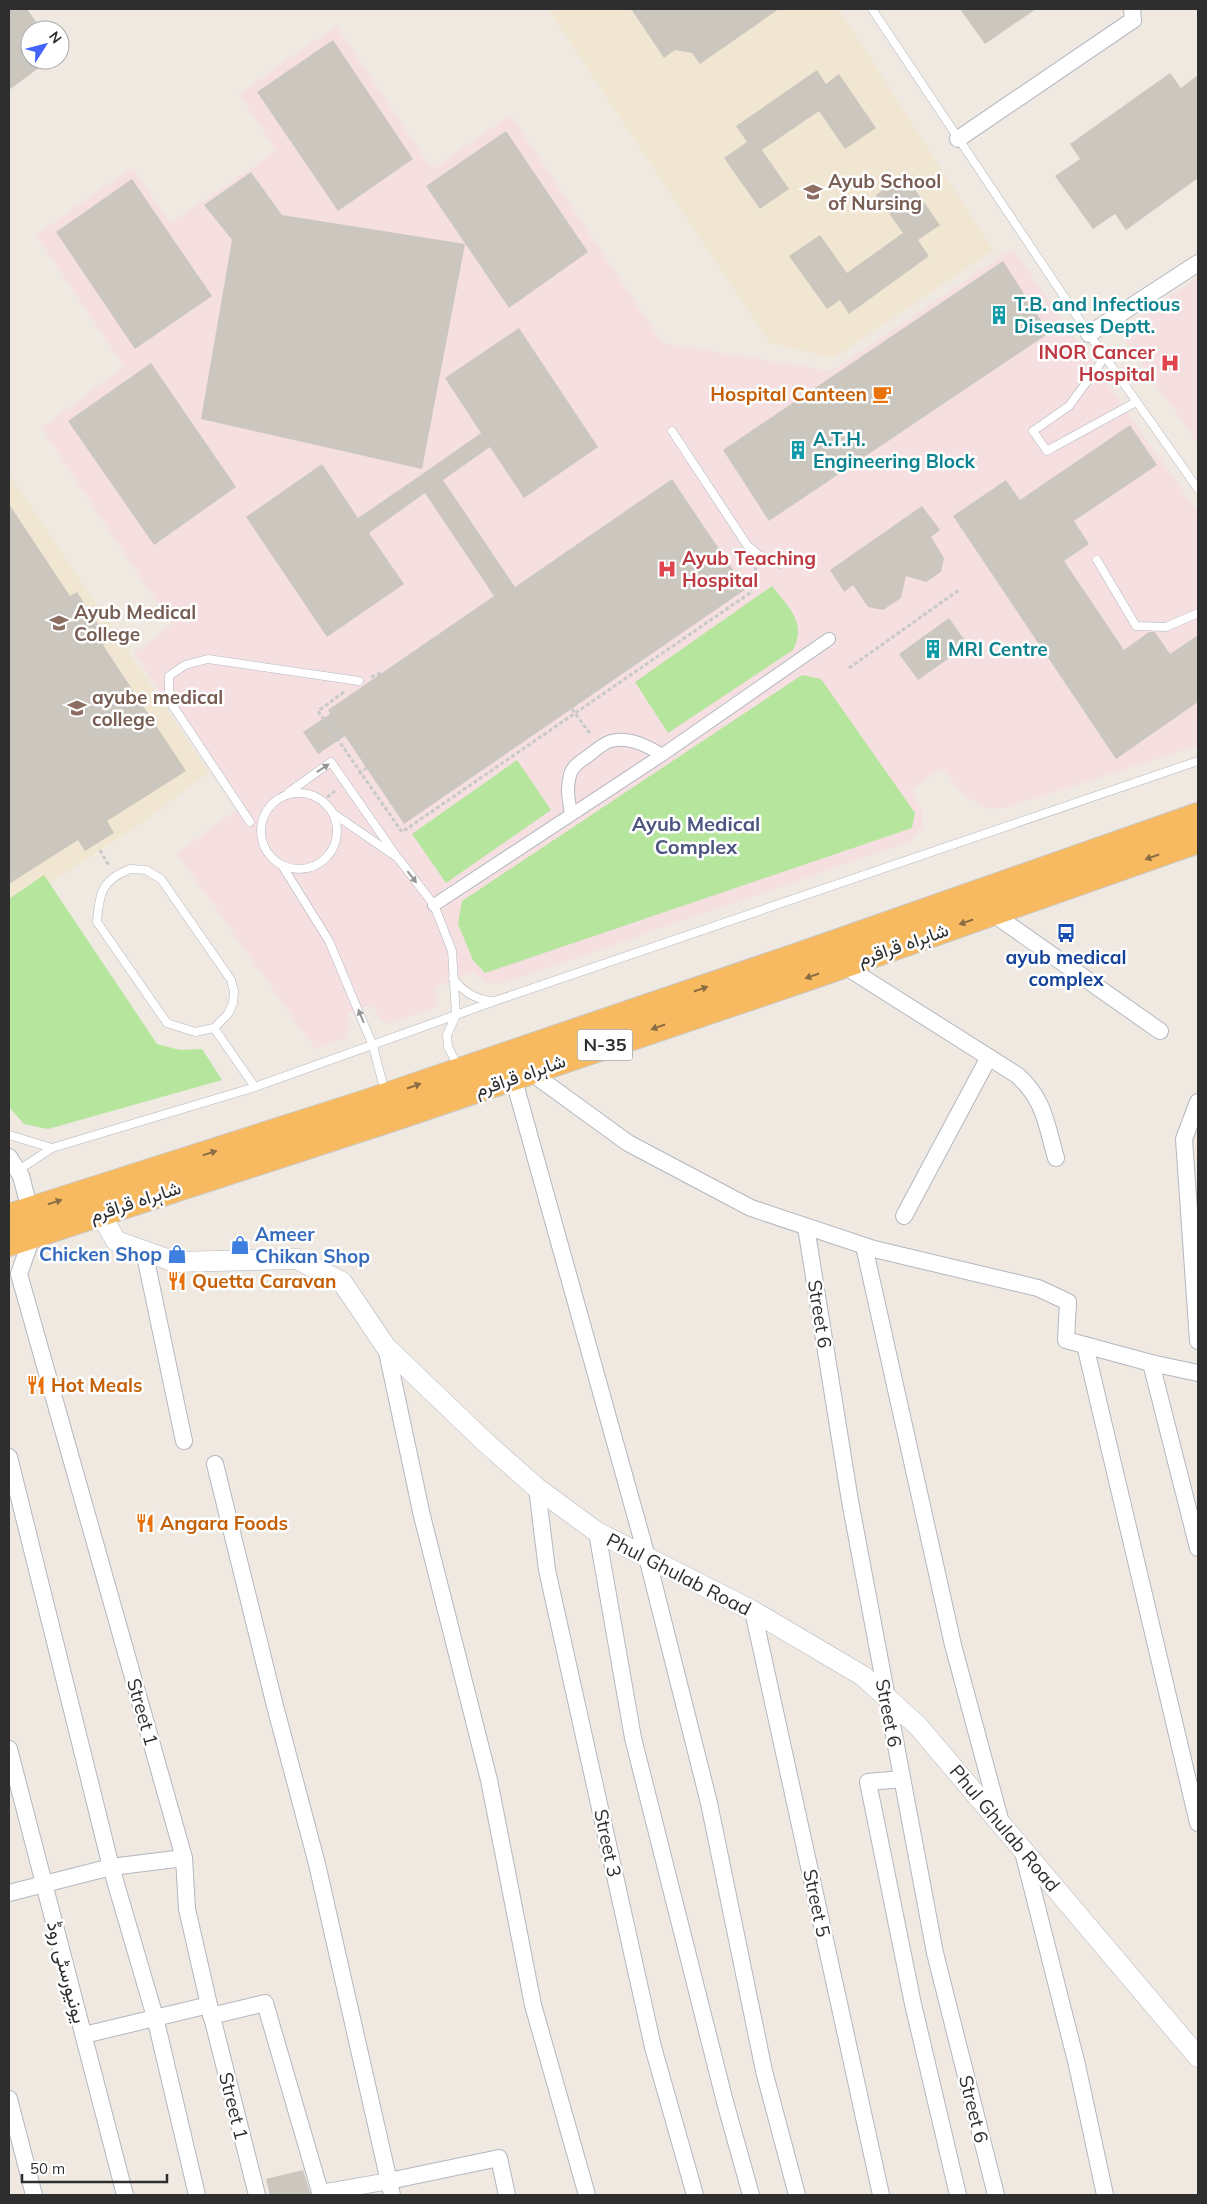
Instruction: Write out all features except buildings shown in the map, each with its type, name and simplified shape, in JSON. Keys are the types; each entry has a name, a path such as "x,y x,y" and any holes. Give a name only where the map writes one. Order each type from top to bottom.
{"highway":[{"name":"شاہراہ قراقرم","path":"9,1243 24,1220 807,953 1198,816"},
{"name":"شاہراہ قراقرم","path":"24,1220 100,1213 393,1118 843,965 1198,840"}],"street":[{"path":"958,139 1133,20 1132,9"},
{"path":"1089,334 1198,263"},
{"path":"434,906 662,754 829,639"},
{"path":"571,814 567,790 570,774 577,764 609,741 623,739 649,746 662,754"},
{"path":"992,913 1160,1031"},
{"path":"843,965 1017,1075 1030,1087 1039,1100 1056,1158"},
{"path":"904,1216 989,1057"},
{"path":"521,1074 628,1143 751,1208 864,1246 1038,1288 1068,1302 1066,1340 1151,1363 1198,1373"},
{"path":"521,1074 709,1803 764,2071 797,2195"},
{"path":"1198,1102 1184,1139 1198,1341"},
{"path":"9,1157 21,1176 24,1220"},
{"name":"Phul Ghulab Road","path":"100,1213 116,1241 175,1262 297,1259 342,1282 386,1347 485,1442 537,1488 597,1532 753,1611 863,1676 918,1726 1198,2057"},
{"name":"Street 1","path":"24,1220 19,1274 184,1858 187,1909 256,2195"},
{"name":"Street 6","path":"806,1226 850,1501 935,1953 996,2195"},
{"path":"864,1246 953,1645 1001,1823"},
{"path":"144,1251 184,1441"},
{"path":"1085,1345 1198,1823"},
{"path":"386,1347 422,1516 489,1780 533,2005 587,2195"},
{"path":"1151,1363 1198,1548"},
{"path":"9,1457 111,1867 155,2017 197,2195"},
{"path":"215,1464 275,1706 317,1864 390,2188"},
{"name":"Street 3","path":"537,1488 547,1570 653,2047 695,2195"},
{"path":"597,1532 633,1738 722,2092 751,2195"},
{"name":"Street 5","path":"753,1611 881,2195"},
{"name":"یونیورسٹی روڈ","path":"9,1749 126,2195"},
{"path":"902,1779 868,1782 913,2004 958,2195"},
{"path":"1022,1847 1077,2065 1104,2195"},
{"path":"9,1893 111,1867 184,1858"},
{"path":"84,2035 155,2017 265,2003 321,2194 390,2188 499,2158 507,2195"},
{"path":"9,2099 34,2195"}],"lane":[{"path":"872,9 1089,334 1198,489"},
{"path":"1105,357 1069,406 1034,431 1043,448 1047,451 1136,402"},
{"path":"672,431 747,545 759,555 781,564"},
{"path":"1097,560 1136,626 1166,627 1198,613"},
{"path":"250,822 169,700 169,676 185,665 208,659 359,682"},
{"path":"17,1171 52,1148 256,1087 496,1001 1198,761"},
{"path":"387,1096 373,1046 328,941 283,867 270,857 262,843 260,829 263,815 271,804 332,762 398,858 434,906 452,952 456,1015 447,1035 448,1047 461,1070"},
{"path":"283,796 296,792 311,794 322,801 334,814 398,858"},
{"path":"283,867 299,870 314,867 328,857 335,844 338,829 334,814"},
{"path":"130,869 146,870 161,879 231,980 234,992 233,1003 228,1014 214,1028 195,1032 167,1023 97,922 98,903 103,888 114,875 130,869"},
{"path":"453,980 462,990 480,1000 496,1001"},
{"path":"214,1028 256,1087"},
{"path":"9,1135 52,1148"}],"path":[{"path":"383,672 359,682 318,711 402,832 750,593 759,555"},
{"path":"849,668 959,590"},
{"path":"572,709 600,748"},
{"path":"100,850 114,875"}],"shaded area":[{"name":"Ayub School of Nursing","path":"548,9 839,9 993,250 834,358 770,343"},
{"name":"Ayub Teaching Hospital","path":"336,26 432,170 510,115 662,343 831,371 1013,249 1198,513 1198,745 1006,808 988,809 973,801 961,792 942,768 910,790 921,809 923,826 909,842 504,983 486,983 473,972 435,987 437,1007 386,1024 370,1005 358,1009 348,1014 348,1038 315,1049 177,853 237,810 134,653 172,625 42,428 124,367 36,235 132,168 171,223 276,151 239,94"},
{"name":"INOR Cancer Hospital","path":"1198,278 1198,444 1119,331"},
{"name":"Ayub Medical College","path":"9,474 209,772 146,820 9,910"}],"green space":[{"path":"772,586 790,609 797,623 797,640 793,650 668,733 635,682"},
{"path":"802,675 821,679 915,813 912,828 485,973 473,960 458,924 462,901"},
{"path":"517,760 551,810 446,883 412,834"},
{"path":"44,875 157,1044 180,1050 202,1049 222,1080 48,1129 24,1124 9,1107 9,899"}],"place":[{"name":"Ayub School of Nursing","path":"813,192"},
{"name":"T.B. and Infectious Diseases Deptt.","path":"999,315"},
{"name":"INOR Cancer Hospital","path":"1170,363"},
{"name":"Hospital Canteen","path":"882,394"},
{"name":"A.T.H. Engineering Block","path":"798,450"},
{"name":"Ayub Teaching Hospital","path":"667,569"},
{"name":"Ayub Medical College","path":"59,623"},
{"name":"MRI Centre","path":"933,649"},
{"name":"ayube medical college","path":"77,708"},
{"name":"ayub medical complex","path":"1066,933"},
{"name":"Ameer Chikan Shop","path":"240,1245"},
{"name":"Chicken Shop","path":"177,1254"},
{"name":"Quetta Caravan","path":"177,1281"},
{"name":"Hot Meals","path":"36,1385"},
{"name":"Angara Foods","path":"145,1523"}],"district":[{"name":"Ayub Medical Complex","path":"696,836"}]}
